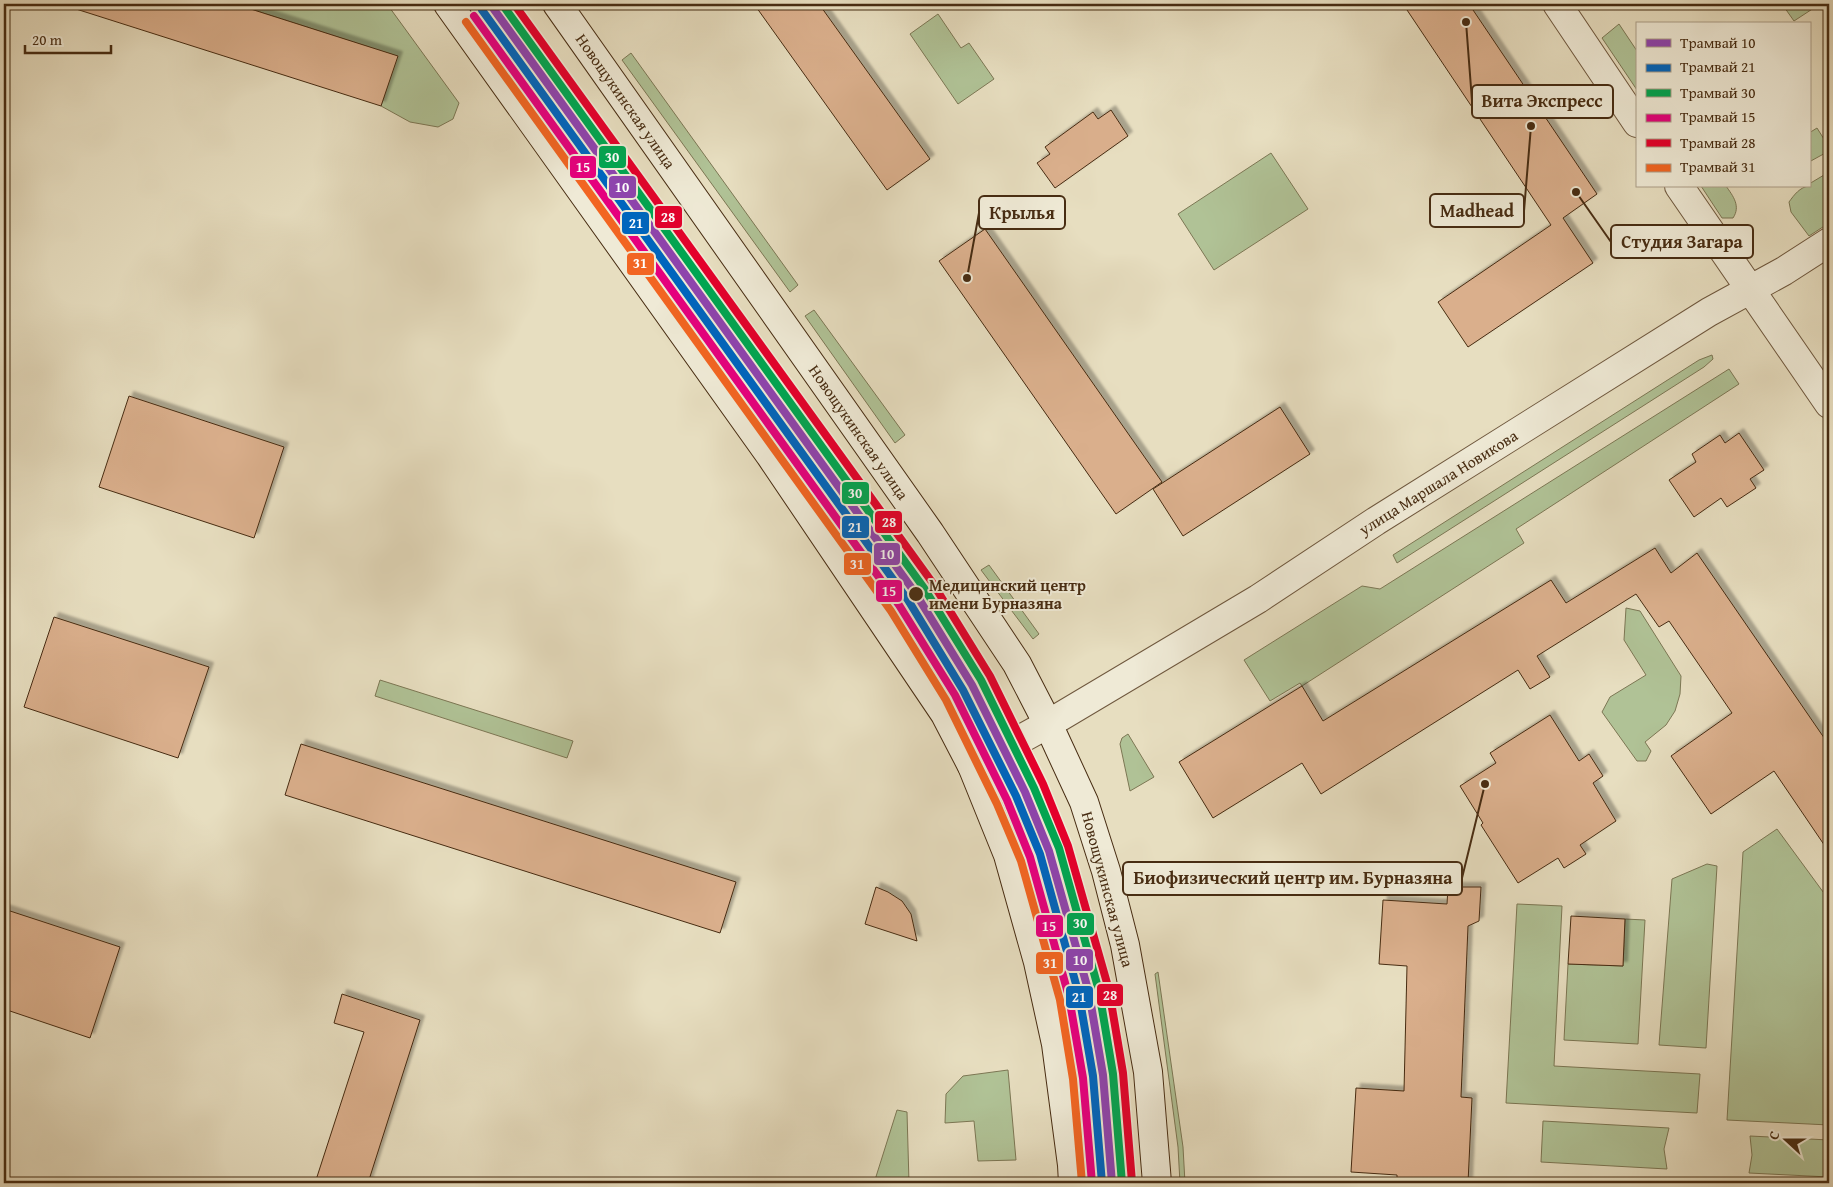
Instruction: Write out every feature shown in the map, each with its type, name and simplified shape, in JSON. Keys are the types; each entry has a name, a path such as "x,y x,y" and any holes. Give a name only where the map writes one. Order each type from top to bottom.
{"main road":[{"path":"448,4 770,455 945,714 972,766 1008,855 1038,962 1056,1044 1073,1183"},
{"name":"Новощукинская улица","path":"557,4 930,533 1017,664 1048,724 1084,802 1106,871 1125,945 1148,1072 1156,1147 1157,1183"},
{"path":"1557,4 1636,122"},
{"path":"1679,188 1829,404"},
{"name":"улица Маршала Новикова","path":"972,766 1048,724 1258,599 1376,521 1708,312 1751,290 1829,242"}],"green space":[{"path":"235,4 387,4 459,103 453,119 438,127 410,122 381,106 397,56"},
{"path":"1782,4 1820,4 1794,21"},
{"path":"938,14 961,48 969,43 994,79 958,104 910,34"},
{"path":"1619,24 1636,50 1636,89 1602,38"},
{"path":"631,53 798,285 790,292 622,60"},
{"path":"1817,128 1829,147 1829,151 1810,161 1810,132"},
{"path":"1271,153 1308,209 1214,270 1178,214"},
{"path":"1829,172 1829,223 1809,236 1791,212 1789,202 1800,190 1810,188 1810,183"},
{"path":"1702,188 1727,188 1733,197 1736,209 1733,218 1722,218"},
{"path":"814,310 905,435 895,443 805,316"},
{"path":"1712,355 1713,359 1704,367 1397,563 1393,555 1699,360"},
{"path":"1729,369 1739,384 1516,529 1524,543 1302,686 1300,683 1270,701 1244,660 1362,586 1380,589"},
{"path":"989,565 1039,634 1033,639 981,570"},
{"path":"1626,608 1640,611 1681,676 1680,694 1675,711 1666,725 1645,742 1651,751 1646,761 1637,761 1602,712 1610,697 1646,675 1624,640"},
{"path":"380,680 573,741 567,758 375,696"},
{"path":"1128,734 1154,777 1130,791 1120,744 1122,738"},
{"path":"1777,829 1829,900 1829,1125 1727,1120 1743,852"},
{"path":"1707,864 1717,866 1706,1048 1659,1045 1672,879"},
{"path":"1517,904 1562,906 1554,1066 1700,1074 1697,1113 1506,1103"},
{"path":"1625,919 1645,920 1638,1044 1564,1040 1568,964 1623,966"},
{"path":"1158,972 1183,1147 1185,1183 1180,1183 1178,1147 1155,974"},
{"path":"1008,1070 1016,1160 978,1161 974,1121 945,1123 946,1094 963,1076"},
{"path":"897,1110 907,1112 909,1183 874,1183"},
{"path":"1543,1121 1669,1128 1664,1149 1667,1169 1541,1162"},
{"path":"1750,1136 1829,1140 1829,1177 1749,1173 1752,1155"}],"building":[{"path":"77,4 235,4 398,56 381,106 76,9"},
{"path":"754,4 819,4 930,159 887,190"},
{"path":"1403,4 1469,4 1597,194 1563,218 1593,263 1468,347 1438,302 1551,225"},
{"path":"1111,110 1128,136 1055,188 1037,163 1050,154 1045,147 1093,112 1098,119"},
{"path":"985,229 1162,482 1116,514 939,261"},
{"path":"129,396 284,447 254,538 99,487"},
{"path":"1280,407 1310,454 1183,536 1153,489"},
{"path":"1739,433 1764,470 1750,479 1756,488 1727,507 1721,498 1694,517 1669,480 1696,462 1692,454 1720,435 1725,443"},
{"path":"1655,548 1671,573 1697,553 1829,745 1829,852 1774,771 1711,814 1671,756 1732,713 1669,621 1659,627 1636,594 1537,656 1550,677 1530,689 1518,670 1321,794 1302,763 1213,818 1179,762 1302,686 1323,721 1551,580 1566,603"},
{"path":"54,617 209,667 178,758 24,707"},
{"path":"1550,715 1579,761 1589,754 1603,776 1593,783 1616,821 1580,845 1586,854 1564,868 1558,858 1518,883 1481,825 1483,823 1460,786 1496,763 1490,753"},
{"path":"301,744 736,882 720,933 285,795"},
{"path":"876,887 902,901 911,914 917,941 865,924"},
{"path":"1448,887 1481,887 1479,921 1468,926 1461,1097 1472,1098 1468,1183 1397,1183 1397,1175 1351,1172 1356,1088 1404,1091 1407,966 1379,964 1383,900 1447,904"},
{"path":"4,909 120,947 90,1038 4,1009"},
{"path":"1571,916 1625,919 1623,966 1568,964"},
{"path":"342,994 420,1020 368,1183 315,1183 364,1032 334,1023"}],"tram line":[{"name":"10","path":"490,4 916,594 972,685 1025,792 1049,851 1089,993 1103,1075 1112,1183"},
{"name":"30","path":"502,4 924,588 981,680 1034,788 1059,848 1099,991 1113,1074 1122,1183"},
{"name":"28","path":"514,4 932,582 990,676 1043,784 1068,846 1109,990 1123,1073 1132,1182"},
{"name":"21","path":"482,10 908,600 963,690 1016,796 1040,854 1079,995 1093,1076 1102,1183"},
{"name":"15","path":"474,16 899,605 955,695 1007,800 1030,857 1069,997 1083,1078 1092,1183"},
{"name":"31","path":"466,22 891,611 946,700 997,804 1021,861 1060,1000 1073,1079 1082,1183"}],"place":[{"name":"Вита Экспресс","path":"1466,22"},
{"name":"Madhead","path":"1531,126"},
{"name":"Студия Загара","path":"1576,192"},
{"name":"Крылья","path":"967,278"},
{"name":"Медицинский центр имени Бурназяна","path":"916,594"},
{"name":"Биофизический центр им. Бурназяна","path":"1485,784"}]}
